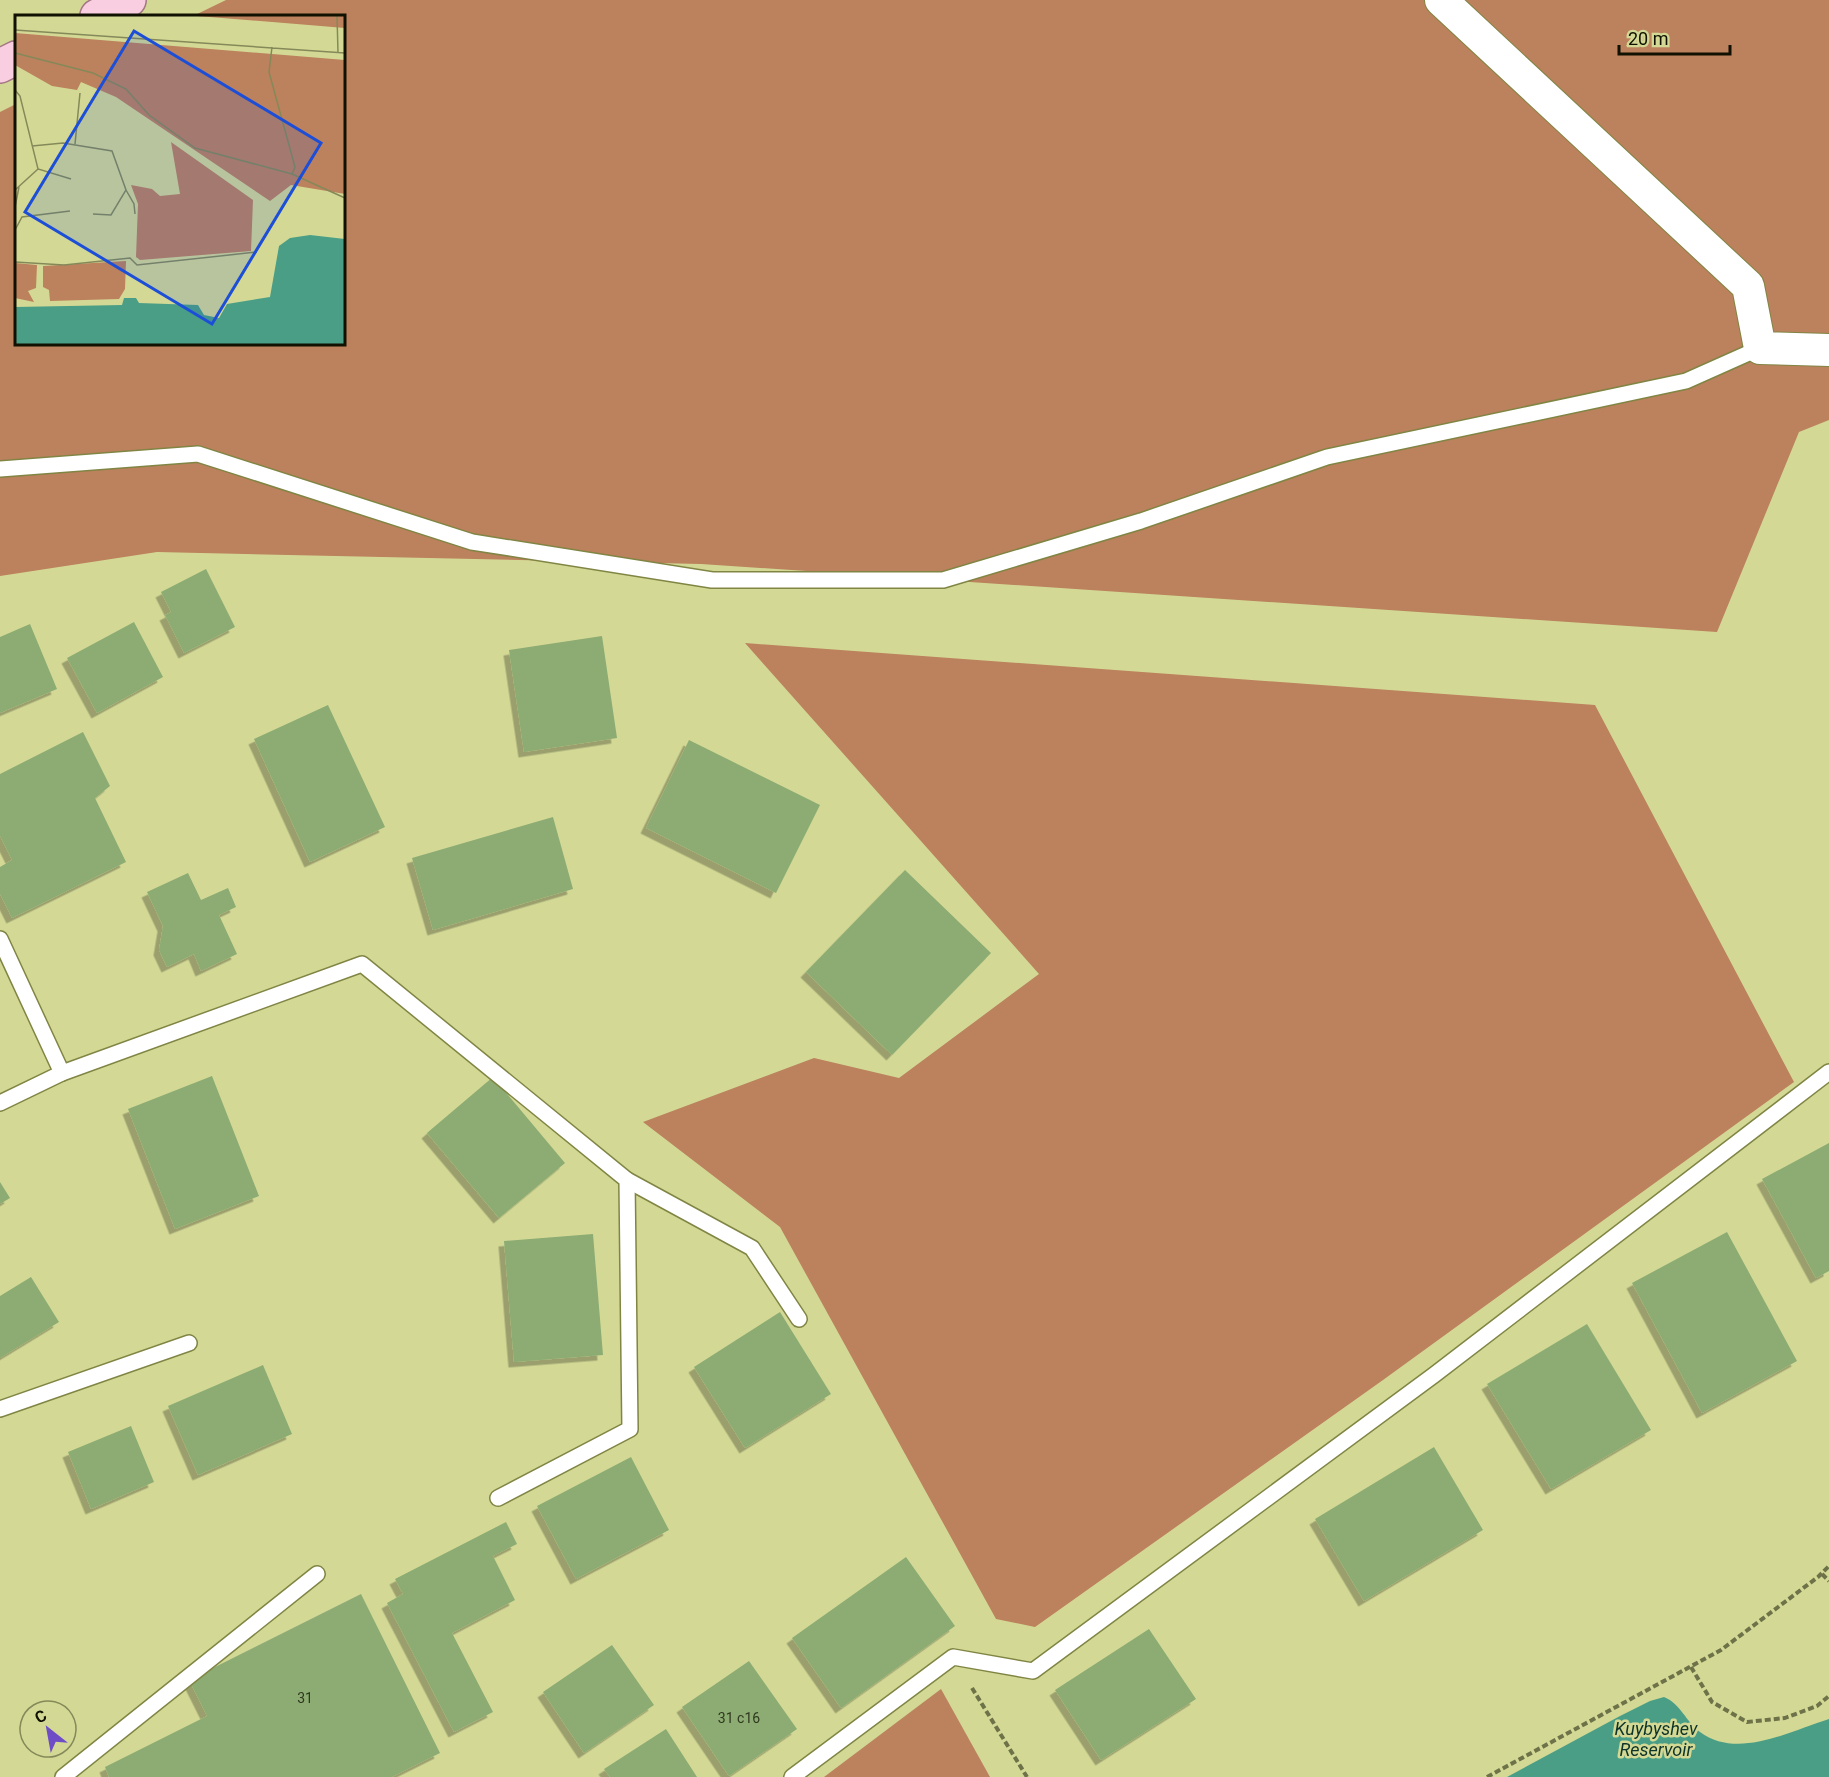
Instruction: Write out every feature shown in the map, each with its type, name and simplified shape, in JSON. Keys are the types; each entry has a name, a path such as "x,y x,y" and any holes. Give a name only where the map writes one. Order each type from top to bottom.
{"main road":[{"path":"99,15 129,0"},
{"path":"0,66 15,58"}],"street":[{"path":"1442,0 1748,286 1760,348 1829,350"}],"lane":[{"path":"0,469 198,454 472,542 712,580 943,580 1141,521 1327,457 1686,381 1760,348"},
{"path":"0,939 62,1073"},
{"path":"0,1103 62,1073 362,964 627,1180 752,1248 799,1319"},
{"path":"792,1777 952,1657 1033,1671 1434,1375 1829,1072"},
{"path":"498,1498 630,1429 627,1180"},
{"path":"0,1409 189,1343"},
{"path":"63,1777 318,1574"}],"path":[{"path":"1487,1777 1721,1650 1822,1574 1829,1566"},
{"path":"1822,1574 1829,1581"},
{"path":"952,1657 1027,1777"},
{"path":"1691,1667 1712,1701 1747,1722 1785,1718 1817,1706 1829,1696"}],"shaded area":[{"path":"226,0 1829,0 1829,420 1799,432 1717,632 701,564 157,552 0,576 0,112 15,104 15,345 345,345 345,15 195,15"},
{"path":"745,643 1595,705 1794,1082 1383,1380 1035,1627 996,1619 780,1227 643,1122 814,1058 899,1078 1039,974"},
{"path":"941,1689 990,1777 824,1777"}],"water":[{"name":"Kuybyshev Reservoir","path":"1664,1697 1675,1704 1700,1732 1715,1740 1731,1743 1764,1741 1829,1719 1829,1777 1507,1777 1620,1716 1650,1701"}],"building":[{"path":"206,569 235,627 184,653 165,615 171,612 161,592"},
{"path":"134,622 163,677 97,713 67,658"},
{"path":"30,624 57,689 0,713 0,637"},
{"path":"602,636 617,738 524,752 509,650"},
{"path":"328,705 385,827 310,862 254,739"},
{"path":"83,732 110,786 95,798 126,862 12,918 0,894 0,867 12,860 0,836 0,774"},
{"path":"689,740 820,805 776,893 646,828"},
{"path":"553,817 573,889 433,930 412,858"},
{"path":"905,870 991,953 892,1055 806,972"},
{"path":"188,873 201,900 228,888 236,907 219,915 237,954 201,971 194,954 167,967 159,950 163,926 147,892"},
{"path":"212,1076 259,1196 175,1229 128,1109"},
{"path":"493,1077 565,1163 499,1218 427,1133"},
{"path":"1829,1143 1829,1271 1816,1278 1762,1179"},
{"path":"0,1182 10,1198 0,1204"},
{"path":"1727,1232 1797,1361 1702,1413 1632,1283"},
{"path":"593,1234 603,1355 514,1362 504,1241"},
{"path":"31,1277 59,1322 0,1358 0,1296"},
{"path":"780,1312 831,1394 745,1448 694,1367"},
{"path":"1587,1324 1651,1430 1551,1489 1487,1384"},
{"path":"263,1365 292,1434 198,1475 168,1406"},
{"path":"131,1426 154,1482 91,1509 68,1452"},
{"path":"1434,1447 1483,1530 1364,1601 1315,1519"},
{"path":"631,1457 669,1530 576,1579 537,1506"},
{"path":"506,1522 517,1544 493,1556 515,1600 452,1633 493,1712 454,1732 387,1603 403,1594 395,1579"},
{"path":"906,1557 955,1626 841,1708 792,1638"},
{"path":"361,1594 440,1753 392,1777 109,1777 105,1767 207,1716 189,1680"},
{"path":"1149,1629 1196,1699 1101,1760 1055,1690"},
{"path":"612,1645 654,1705 584,1753 543,1692"},
{"path":"749,1661 797,1729 729,1776 682,1707"},
{"path":"666,1729 697,1777 610,1777 604,1769"}]}
